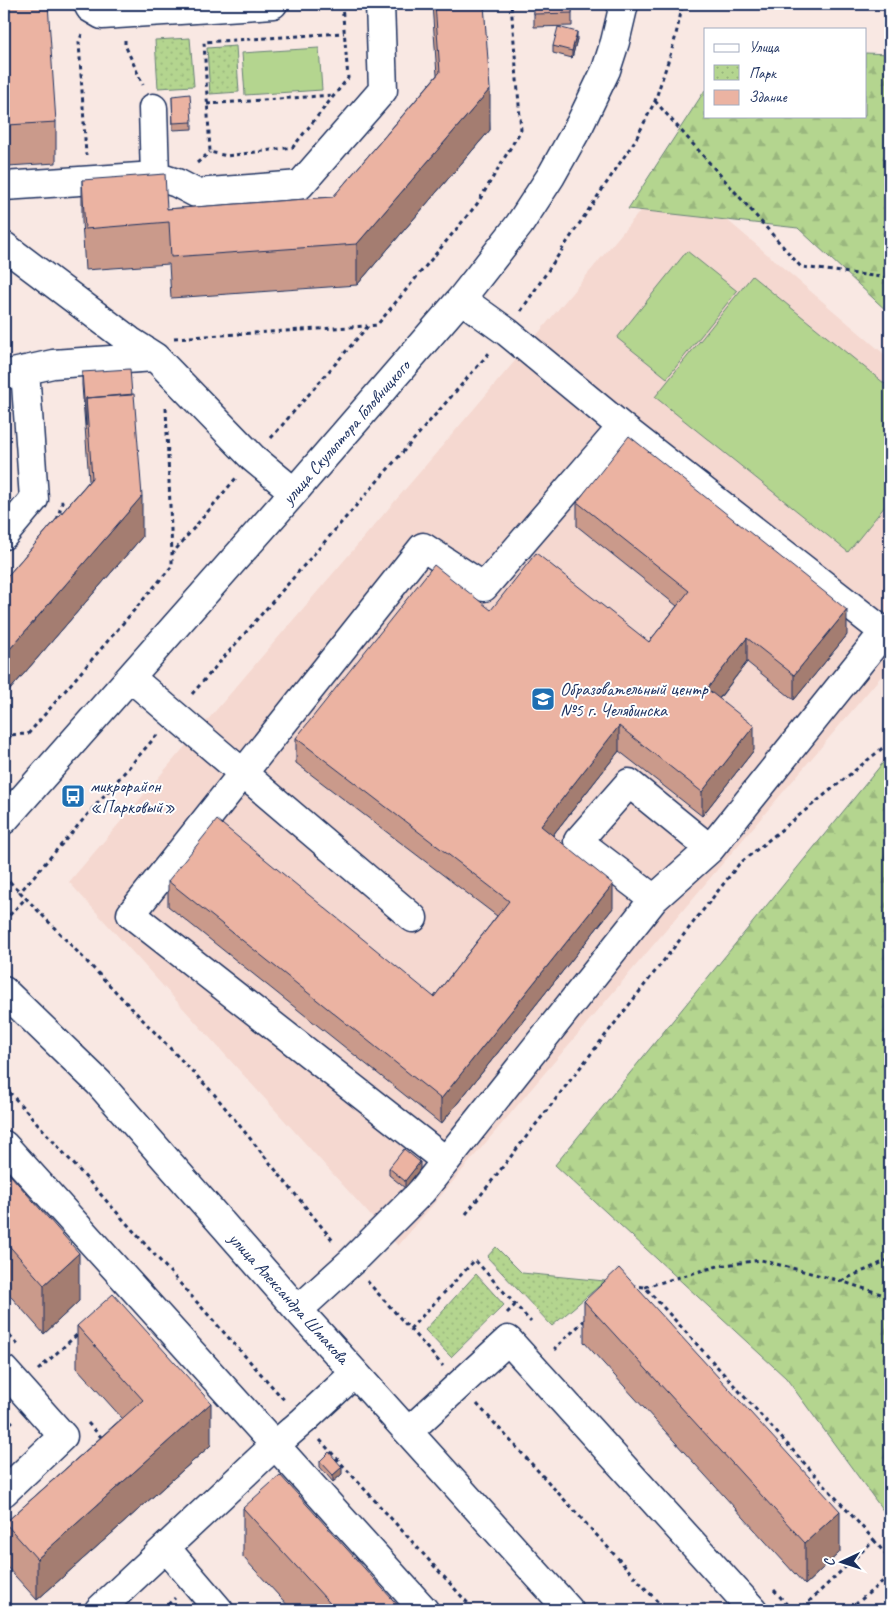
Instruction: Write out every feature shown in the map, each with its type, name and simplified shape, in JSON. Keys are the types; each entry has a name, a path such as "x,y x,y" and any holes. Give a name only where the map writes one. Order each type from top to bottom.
{"street":[{"path":"89,6 102,15 273,4"},
{"path":"4,186 155,176 177,182 196,193 300,185 384,90 380,4"},
{"name":"улица Скульптора Головницкого","path":"4,820 294,492 461,299 519,225 551,176 580,124 606,70 624,4"},
{"path":"152,108 155,176"},
{"path":"4,246 130,341 163,348 253,458 294,492"},
{"path":"298,1310 351,1262 422,1191 654,899 710,849 884,632 622,427 506,332 461,299"},
{"path":"4,535 34,499 14,372 53,364 163,348"},
{"path":"446,1161 131,914 423,547 484,588 622,427"},
{"path":"131,678 413,918"},
{"path":"654,899 578,841 629,784 710,849"},
{"name":"улица Александра Шмакова","path":"4,991 99,1083 298,1310 569,1610"},
{"path":"4,1145 424,1610"},
{"path":"409,1431 508,1340 753,1610"},
{"path":"98,1610 355,1373"},
{"path":"4,1492 63,1436 9,1378"},
{"path":"166,1548 219,1610"}],"path":[{"path":"342,4 348,78 293,148 227,156 210,152 204,42 344,33"},
{"path":"163,348 378,325 477,204 521,130 511,4"},
{"path":"20,892 506,332 631,146 655,101 674,43 683,4"},
{"path":"884,4 890,9"},
{"path":"87,180 79,42 89,6"},
{"path":"123,14 125,45 152,108"},
{"path":"208,104 335,95"},
{"path":"655,101 801,267 890,278"},
{"path":"172,554 368,326"},
{"path":"4,735 28,734 172,566 166,406"},
{"path":"4,745 12,735"},
{"path":"466,1214 739,864 890,742"},
{"path":"4,876 214,1094 351,1262 460,1385 666,1610"},
{"path":"4,922 26,898"},
{"path":"4,1086 474,1610"},
{"path":"841,1280 890,1259"},
{"path":"410,1329 475,1260 535,1326"},
{"path":"630,1286 645,1287 718,1266 761,1260 841,1280 890,1297"},
{"path":"645,1287 890,1560"},
{"path":"555,1348 589,1317"},
{"path":"9,1378 82,1330"},
{"path":"548,1341 561,1356"},
{"path":"800,1610 874,1540"},
{"path":"849,1610 890,1575"},
{"path":"772,1588 792,1610"},
{"path":"167,1606 170,1610"}],"shaded area":[{"name":"Образовательный центр №5 г. Челябинска","path":"672,173 890,359 890,666 398,1246 69,882 526,348"}],"green space":[{"path":"190,38 194,86 158,88 155,40"},
{"path":"236,46 239,92 210,94 207,48"},
{"path":"319,48 322,90 245,95 242,53"},
{"path":"866,53 890,54 890,314 798,228 628,209 704,92 704,118 866,118"},
{"path":"687,251 737,291 667,378 617,338"},
{"path":"752,276 890,388 890,500 848,552 655,397"},
{"path":"890,754 890,1520 786,1378 555,1165"},
{"path":"496,1247 522,1273 605,1281 552,1326 487,1257"},
{"path":"476,1274 504,1305 451,1357 425,1330"}],"building":[{"path":"4,4 48,4 56,122 8,125 4,69"},
{"path":"435,4 484,4 490,89 357,244 171,257 169,222 85,229 82,180 165,174 167,209 333,197 440,72"},
{"path":"534,4 572,4 572,13 534,14"},
{"path":"558,27 577,32 572,51 553,46"},
{"path":"190,94 192,122 173,123 172,96"},
{"path":"130,369 132,395 86,398 86,426 82,372"},
{"path":"134,394 142,496 9,650 4,650 4,580 92,478 86,398"},
{"path":"629,436 847,610 794,675 747,638 707,689 754,726 702,792 619,726 541,826 613,884 441,1099 168,881 217,820 434,997 509,901 296,738 434,565 491,610 536,553 649,642 689,591 577,502"},
{"path":"404,1149 420,1162 405,1181 389,1168"},
{"path":"4,1168 79,1253 44,1285 4,1240"},
{"path":"619,1268 840,1511 805,1543 584,1301"},
{"path":"113,1294 211,1403 37,1559 5,1523 143,1400 77,1326"},
{"path":"329,1452 342,1467 333,1475 320,1461"},
{"path":"280,1475 402,1610 336,1610 243,1508"}],"place":[{"name":"Образовательный центр №5 г. Челябинска","path":"543,699"},
{"name":"микрорайон «Парковый»","path":"73,796"}]}
